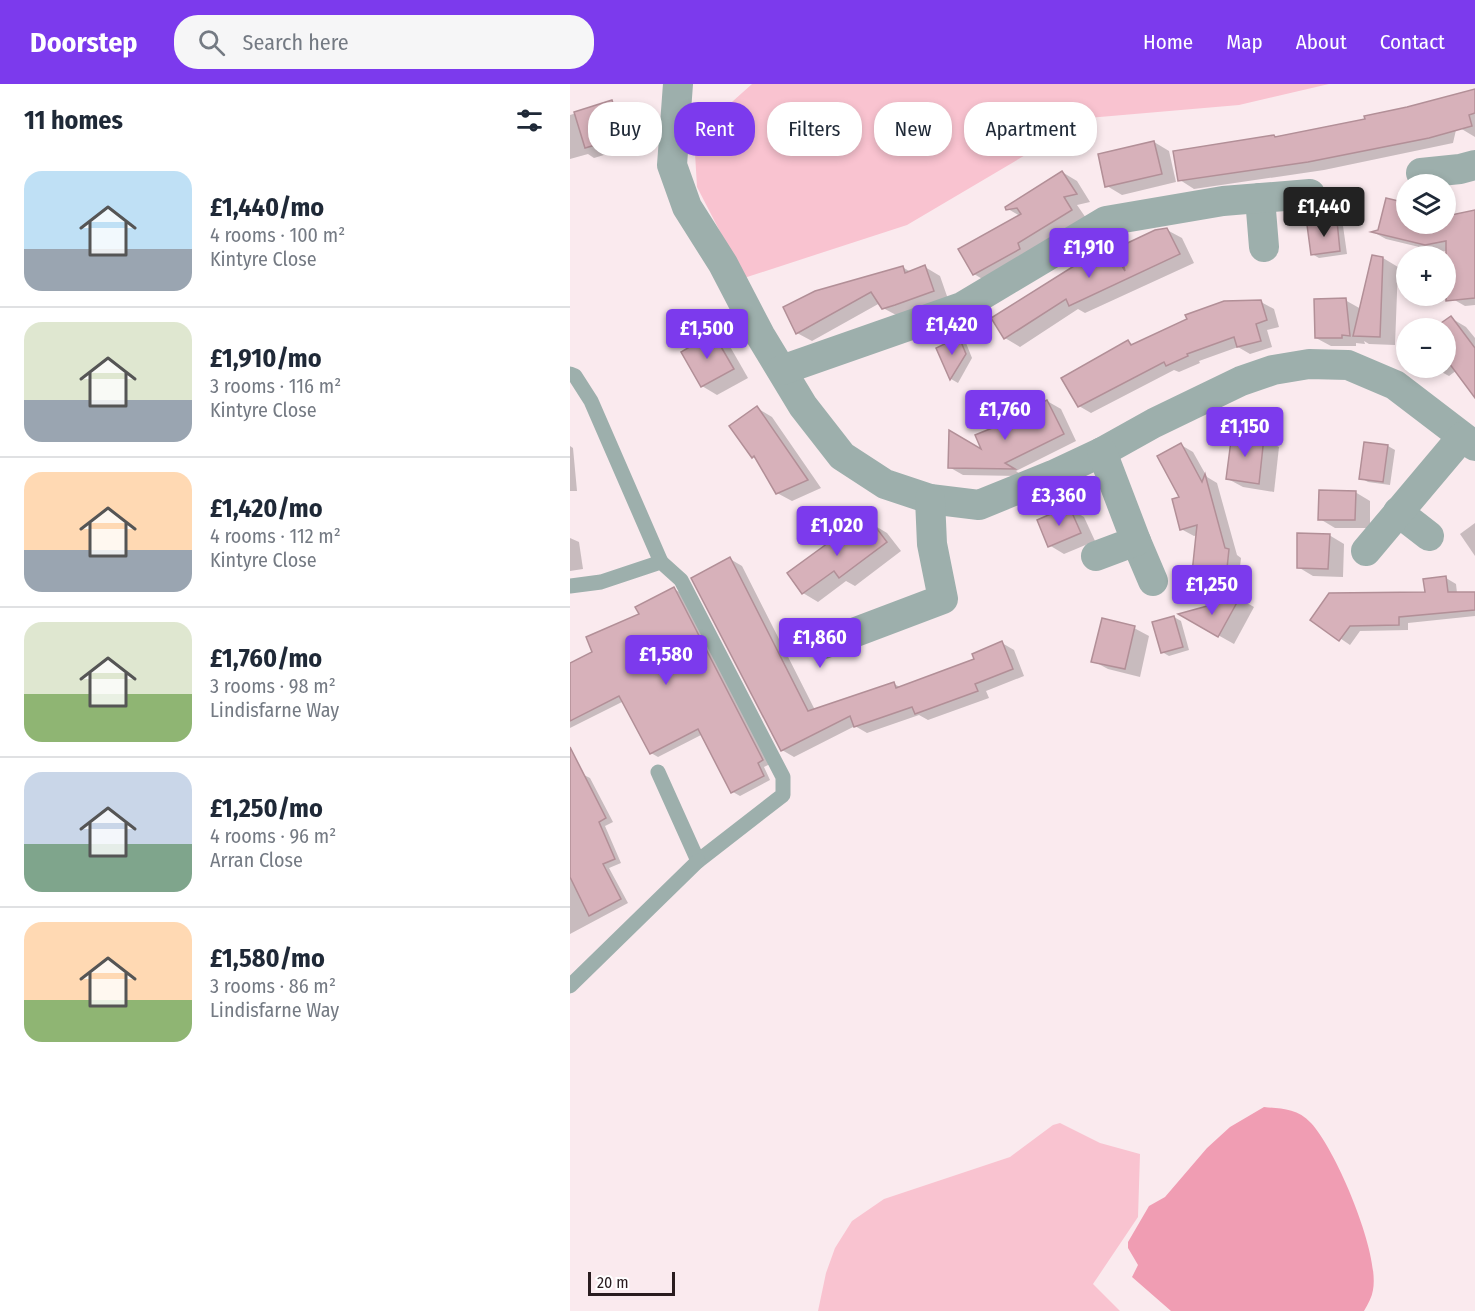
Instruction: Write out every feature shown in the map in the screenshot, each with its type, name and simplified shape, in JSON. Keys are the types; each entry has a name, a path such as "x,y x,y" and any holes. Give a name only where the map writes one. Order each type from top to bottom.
{"street":[{"path":"678,84 672,165 687,207 723,264 760,335 803,406 842,456 885,484 930,499 979,505 1102,452 1154,423 1241,381 1273,370 1309,364 1348,365 1395,385 1468,441 1398,512 1366,550"},
{"path":"1421,173 1475,165"},
{"path":"782,370 962,307 1106,221 1223,201 1310,194"},
{"path":"1260,198 1264,247"},
{"path":"1102,452 1153,580"},
{"path":"824,644 943,599 932,543 930,499"},
{"path":"1398,512 1429,536"},
{"path":"1096,556 1136,541"}],"lane":[{"path":"570,375 575,376 591,401 661,561 681,580 783,777 783,795 698,861 570,986"},
{"path":"570,586 601,582 661,561"},
{"path":"658,772 698,861"}],"shaded area":[{"path":"752,84 1329,84 1239,105 1097,117 1097,102 964,102 964,156 1024,156 907,225 744,278 697,187 695,156 755,156 755,102 732,102"},
{"path":"1264,1107 1289,1110 1306,1118 1321,1136 1332,1155 1354,1203 1370,1252 1373,1273 1372,1293 1364,1311 1171,1311 1132,1277 1138,1265 1128,1248 1128,1242 1149,1206 1165,1197 1207,1148 1230,1127"},
{"path":"1060,1123 1100,1143 1140,1154 1138,1217 1093,1284 1120,1311 818,1311 826,1273 835,1248 852,1221 884,1199 1010,1157 1053,1125"}],"building":[{"path":"1475,89 1475,113 1469,115 1472,126 1429,138 1308,162 1178,181 1173,151 1274,135 1275,137 1365,119 1364,116"},
{"path":"588,108 588,147 585,148 574,112"},
{"path":"1154,141 1162,174 1105,187 1098,154"},
{"path":"1062,171 1077,194 1064,197 1072,210 1018,243 1020,249 973,275 958,249 1021,214 1017,208 1006,210 1005,207"},
{"path":"1386,198 1396,200 1396,234 1456,234 1456,214 1475,210 1475,298 1456,300 1456,246 1446,246 1446,241 1425,245 1371,232 1378,230"},
{"path":"1337,221 1340,251 1311,255 1307,225"},
{"path":"1167,228 1180,254 1069,306 1066,299 1004,339 991,318 1074,266 1106,251 1107,253 1112,250 1125,271 1119,247 1155,230"},
{"path":"1372,255 1383,257 1380,337 1353,336"},
{"path":"925,265 934,291 882,309 871,292 796,334 783,307 815,291 903,266 905,273"},
{"path":"1346,298 1350,336 1315,338 1314,299"},
{"path":"1261,300 1267,320 1256,324 1261,341 1237,347 1234,337 1187,354 1188,356 1166,366 1164,362 1078,407 1061,378 1128,340 1131,345 1187,319 1185,315 1224,301"},
{"path":"1456,323 1475,348 1475,398 1456,372"},
{"path":"713,333 734,369 701,387 681,352"},
{"path":"959,337 966,354 950,380 936,348"},
{"path":"1047,400 1064,434 1005,463 1015,469 948,468 949,430 981,449 975,435 1027,414 1025,411"},
{"path":"757,406 808,480 776,494 754,456 752,458 729,426"},
{"path":"1232,433 1264,437 1259,484 1226,479"},
{"path":"1364,442 1388,445 1383,482 1359,479"},
{"path":"1181,443 1202,482 1205,474 1225,548 1229,549 1226,578 1192,573 1197,525 1180,530 1172,499 1179,497 1157,456"},
{"path":"1319,490 1356,491 1355,520 1318,520"},
{"path":"1069,506 1081,533 1048,547 1037,520"},
{"path":"872,522 887,542 839,578 834,571 802,594 787,573 850,527 855,535"},
{"path":"1297,533 1330,534 1328,569 1297,568"},
{"path":"730,557 808,711 894,682 896,688 974,659 972,654 1002,641 1013,669 975,684 978,691 915,714 912,707 854,727 850,716 781,751 691,578"},
{"path":"1446,576 1448,592 1475,592 1475,610 1399,617 1399,625 1350,626 1339,641 1310,620 1329,593 1425,592 1423,579"},
{"path":"674,587 763,760 758,763 764,776 731,793 698,729 650,754 619,696 570,721 570,663 592,652 586,637 639,614 635,607"},
{"path":"1240,597 1218,637 1178,614"},
{"path":"1174,616 1183,647 1161,653 1152,622"},
{"path":"1102,618 1135,626 1125,669 1091,662"},
{"path":"570,747 606,818 599,822 615,859 603,864 621,899 589,916 570,877"}]}
